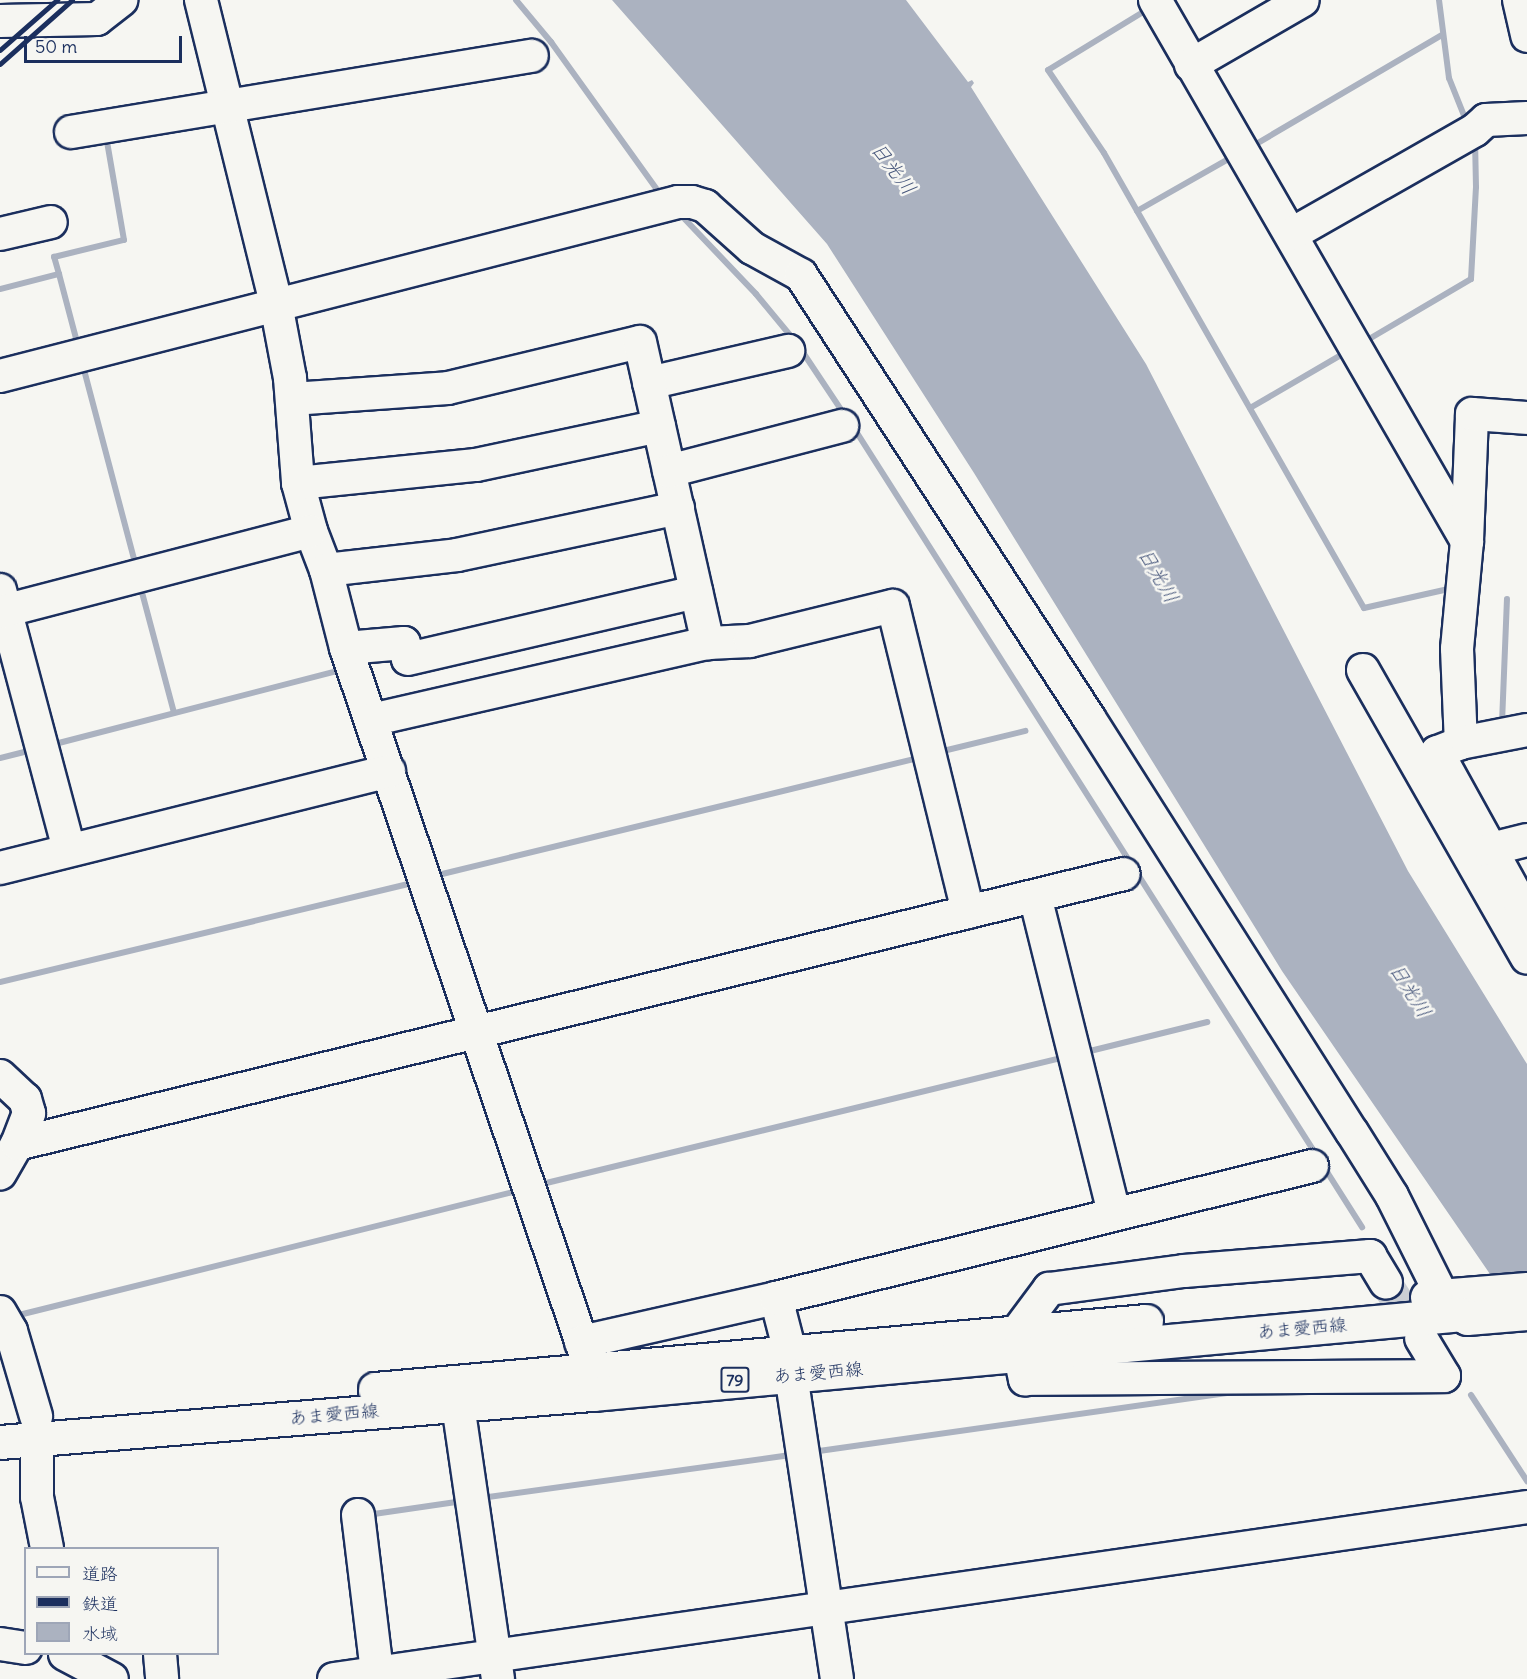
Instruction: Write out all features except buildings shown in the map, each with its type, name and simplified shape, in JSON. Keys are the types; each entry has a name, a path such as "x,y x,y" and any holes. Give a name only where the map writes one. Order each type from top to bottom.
{"main road":[{"name":"あま愛西線","path":"1456,1303 1527,1289"},
{"name":"あま愛西線","path":"1456,1303 1527,1313"},
{"name":"あま愛西線","path":"0,1420 36,1427 458,1405 791,1363 1018,1344 1462,1314 1456,1303"},
{"name":"あま愛西線","path":"0,1442 36,1427 586,1356 791,1363"}],"street":[{"path":"2,15 97,19 121,0"},
{"path":"201,0 276,304 292,399 298,483 311,531 326,570 346,648 586,1356 776,1298 1312,1166"},
{"path":"1155,0 1467,541"},
{"path":"1191,64 1303,0"},
{"path":"1519,0 1527,36"},
{"path":"71,132 532,56"},
{"path":"1292,234 1475,129 1486,120 1527,118"},
{"path":"0,376 678,201 705,206 752,248 801,276 1107,747 1392,1196 1456,1303"},
{"path":"0,234 51,222"},
{"path":"292,399 448,388 640,342 708,643"},
{"path":"649,382 788,351"},
{"path":"1461,743 1457,649 1467,541 1472,414 1527,418"},
{"path":"298,483 476,465 659,426"},
{"path":"669,471 842,426"},
{"path":"326,570 457,555 678,508"},
{"path":"69,850 2,604 311,531"},
{"path":"346,648 404,643 408,659 696,592"},
{"path":"371,720 708,643 750,641 892,606 968,912"},
{"path":"1364,670 1527,958"},
{"path":"1527,730 1461,743 1437,752 1527,915"},
{"path":"0,868 389,771"},
{"path":"1491,849 1527,840"},
{"path":"5,1162 477,1032 1124,874"},
{"path":"1035,896 1114,1214"},
{"path":"0,1076 25,1099 29,1113 5,1162"},
{"path":"1386,1283 1370,1256 1184,1271 1049,1289 1018,1344 1025,1379 1444,1376 1421,1338"},
{"path":"776,1298 791,1363 837,1679"},
{"path":"0,1312 11,1331 36,1427 38,1497 48,1547"},
{"path":"458,1405 496,1668"},
{"path":"334,1679 377,1673 496,1668 826,1607 1527,1507"},
{"path":"358,1515 377,1673"},
{"path":"0,1644 24,1648"},
{"path":"69,1655 112,1679"},
{"path":"160,1655 162,1679"}],"water":[{"name":"日光川","path":"612,0 906,0 968,82 972,80 974,83 971,87 1146,364 1408,871 1527,1064 1527,1328 1282,971 974,473 827,244"}],"waterway":[{"path":"516,0 551,42 661,195"},
{"path":"1439,0 1449,78 1467,123"},
{"path":"1148,9 1048,70 1104,153 1364,608 1444,590"},
{"path":"1251,147 1442,35"},
{"path":"59,274 54,257 124,240 106,136"},
{"path":"1364,342 1471,279 1476,187 1475,141"},
{"path":"1137,211 1234,156"},
{"path":"678,212 756,294 794,340"},
{"path":"0,289 59,274 78,346"},
{"path":"800,348 846,417"},
{"path":"1250,408 1348,351"},
{"path":"83,366 136,567"},
{"path":"852,425 1317,1156"},
{"path":"140,585 174,713"},
{"path":"1502,723 1507,599"},
{"path":"51,745 341,670"},
{"path":"939,752 1025,731"},
{"path":"0,758 29,751"},
{"path":"434,876 917,758"},
{"path":"0,982 411,883"},
{"path":"1086,1052 1207,1022"},
{"path":"538,1185 1065,1057"},
{"path":"1322,1164 1362,1227"},
{"path":"14,1313 19,1315 517,1191"},
{"path":"819,1451 1234,1392"},
{"path":"1471,1395 1527,1481"},
{"path":"481,1498 785,1456"},
{"path":"367,1515 463,1501"}],"tunnel":[{"path":"1386,1283 1421,1338"}],"railway":[{"path":"0,50 57,0"},
{"path":"0,64 72,0"}]}
